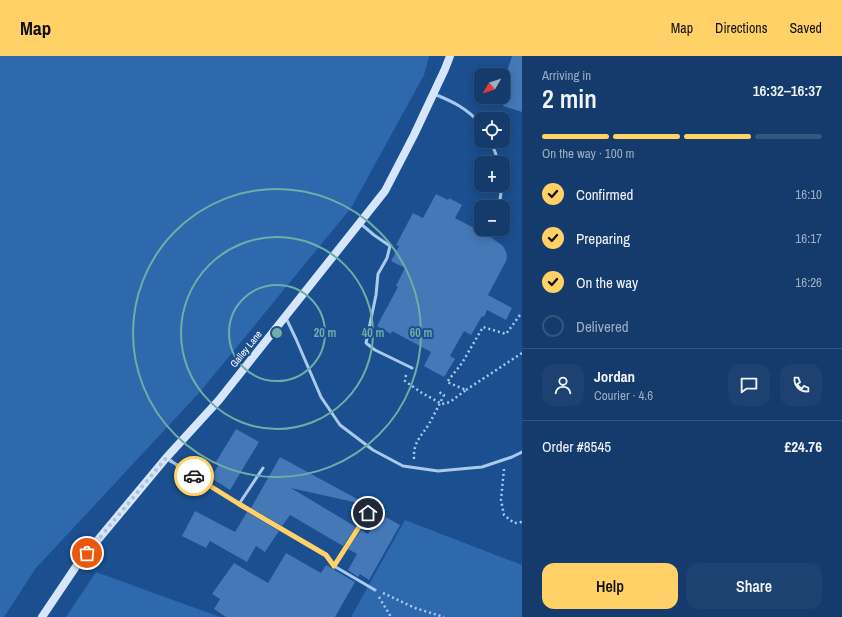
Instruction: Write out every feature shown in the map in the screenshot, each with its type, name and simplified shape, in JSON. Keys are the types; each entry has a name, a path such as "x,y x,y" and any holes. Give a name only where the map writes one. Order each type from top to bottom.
{"street":[{"name":"Galley Lane","path":"42,617 77,565 166,458 219,400 385,191 414,135 450,56"}],"lane":[{"path":"433,93 453,102 474,116"},
{"path":"360,223 390,246 387,258 378,274 376,295 366,342 375,350 412,368"},
{"path":"285,316 321,397 340,425 373,450 403,466 438,471 482,467 522,452"},
{"path":"166,458 239,504 326,555 334,566 375,590"},
{"path":"239,504 263,468"},
{"path":"334,566 368,513"}],"path":[{"path":"466,390 447,382 462,363 484,327 506,334 522,314"},
{"path":"412,368 405,375 405,381 422,393 442,404 450,402 522,353"},
{"path":"414,468 416,442 428,425 444,395 439,392"},
{"path":"503,460 504,474 501,500 504,515 514,523 522,522"},
{"path":"375,590 391,617"},
{"path":"375,590 415,608 444,617"}],"shaded area":[{"path":"0,56 429,56 424,75 351,208 199,393 36,568 4,617 0,617"},
{"path":"405,520 522,565 522,617 351,617"},
{"path":"96,572 220,617 66,617"}],"building":[{"path":"512,56 522,56 522,112 503,106 504,104 510,104 510,68 508,68"},
{"path":"436,194 448,200 449,198 462,205 455,218 474,228 474,236 489,236 503,246 507,257 488,295 512,308 506,320 487,310 484,317 482,316 471,335 464,331 450,356 455,359 444,377 424,366 431,352 392,331 391,334 377,326 398,287 396,286 405,268 391,261 399,246 396,245 413,213 423,218"},
{"path":"236,429 259,442 230,490 211,478 219,464 216,462"},
{"path":"280,457 359,500 358,503 291,488 356,527 343,546 290,515 282,526 251,508"},
{"path":"195,511 235,532 247,512 279,531 265,552 256,546 247,562 210,541 206,548 182,536"},
{"path":"380,514 400,525 369,580 360,574 358,577 348,570 357,554 348,549 361,530 368,534"},
{"path":"286,553 321,573 326,565 355,582 335,617 226,617 214,609 220,599 212,594 234,563 268,583"}],"way so far":[{"path":"87,553 166,458 194,476"}],"route":[{"path":"194,476 326,555 334,566 368,513"}]}
